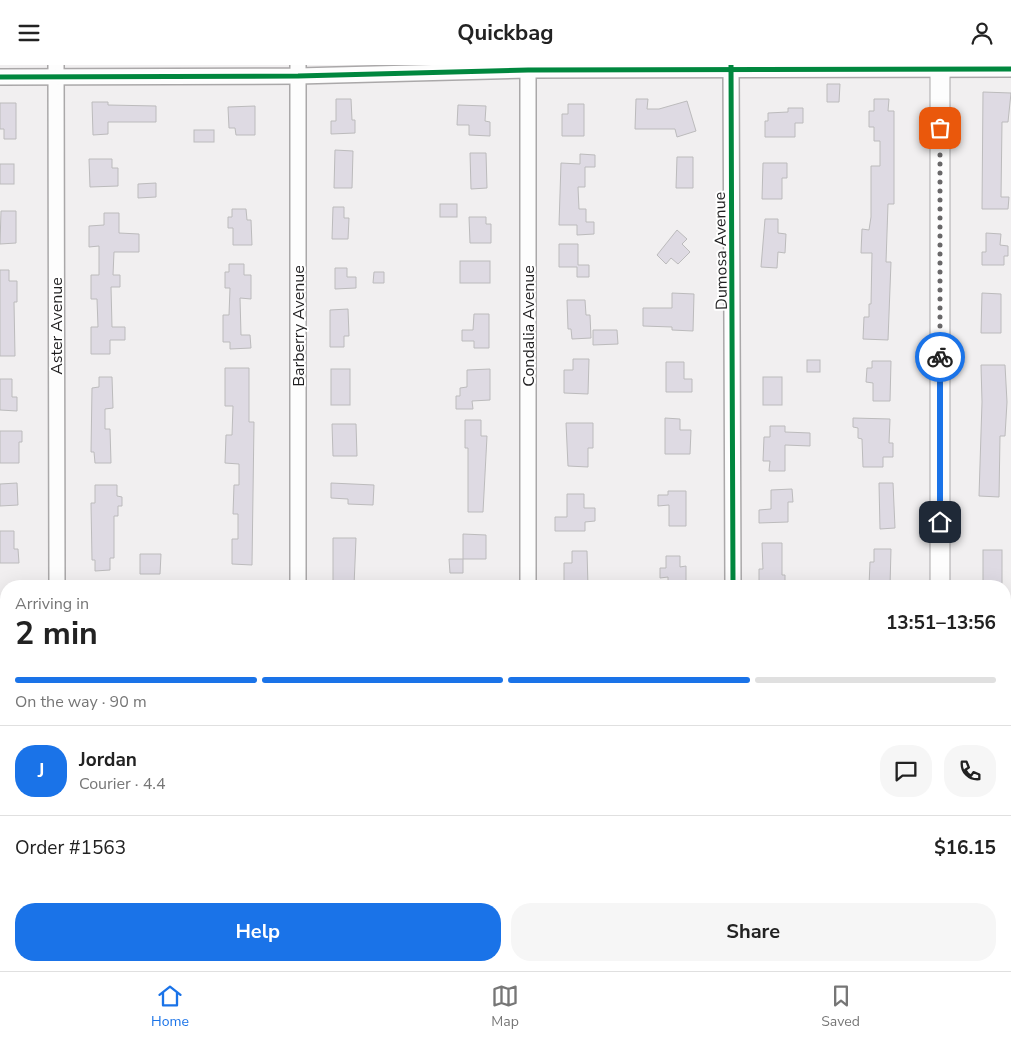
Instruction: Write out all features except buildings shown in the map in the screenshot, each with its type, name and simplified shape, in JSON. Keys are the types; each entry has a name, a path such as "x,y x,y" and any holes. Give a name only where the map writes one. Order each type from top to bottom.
{"main road":[{"path":"940,67 940,580"}],"street":[{"path":"0,77 55,71 940,67 1011,69"},
{"name":"Condalia Avenue","path":"528,68 528,580"},
{"name":"Dumosa Avenue","path":"731,68 734,580"},
{"name":"Barberry Avenue","path":"298,70 298,580"},
{"name":"Aster Avenue","path":"55,71 57,580"}],"cycle path":[{"path":"731,65 733,580"},
{"path":"0,77 298,76 528,70 1011,69"}],"way so far":[{"path":"940,128 940,357"}],"route":[{"path":"940,357 940,522"}]}
